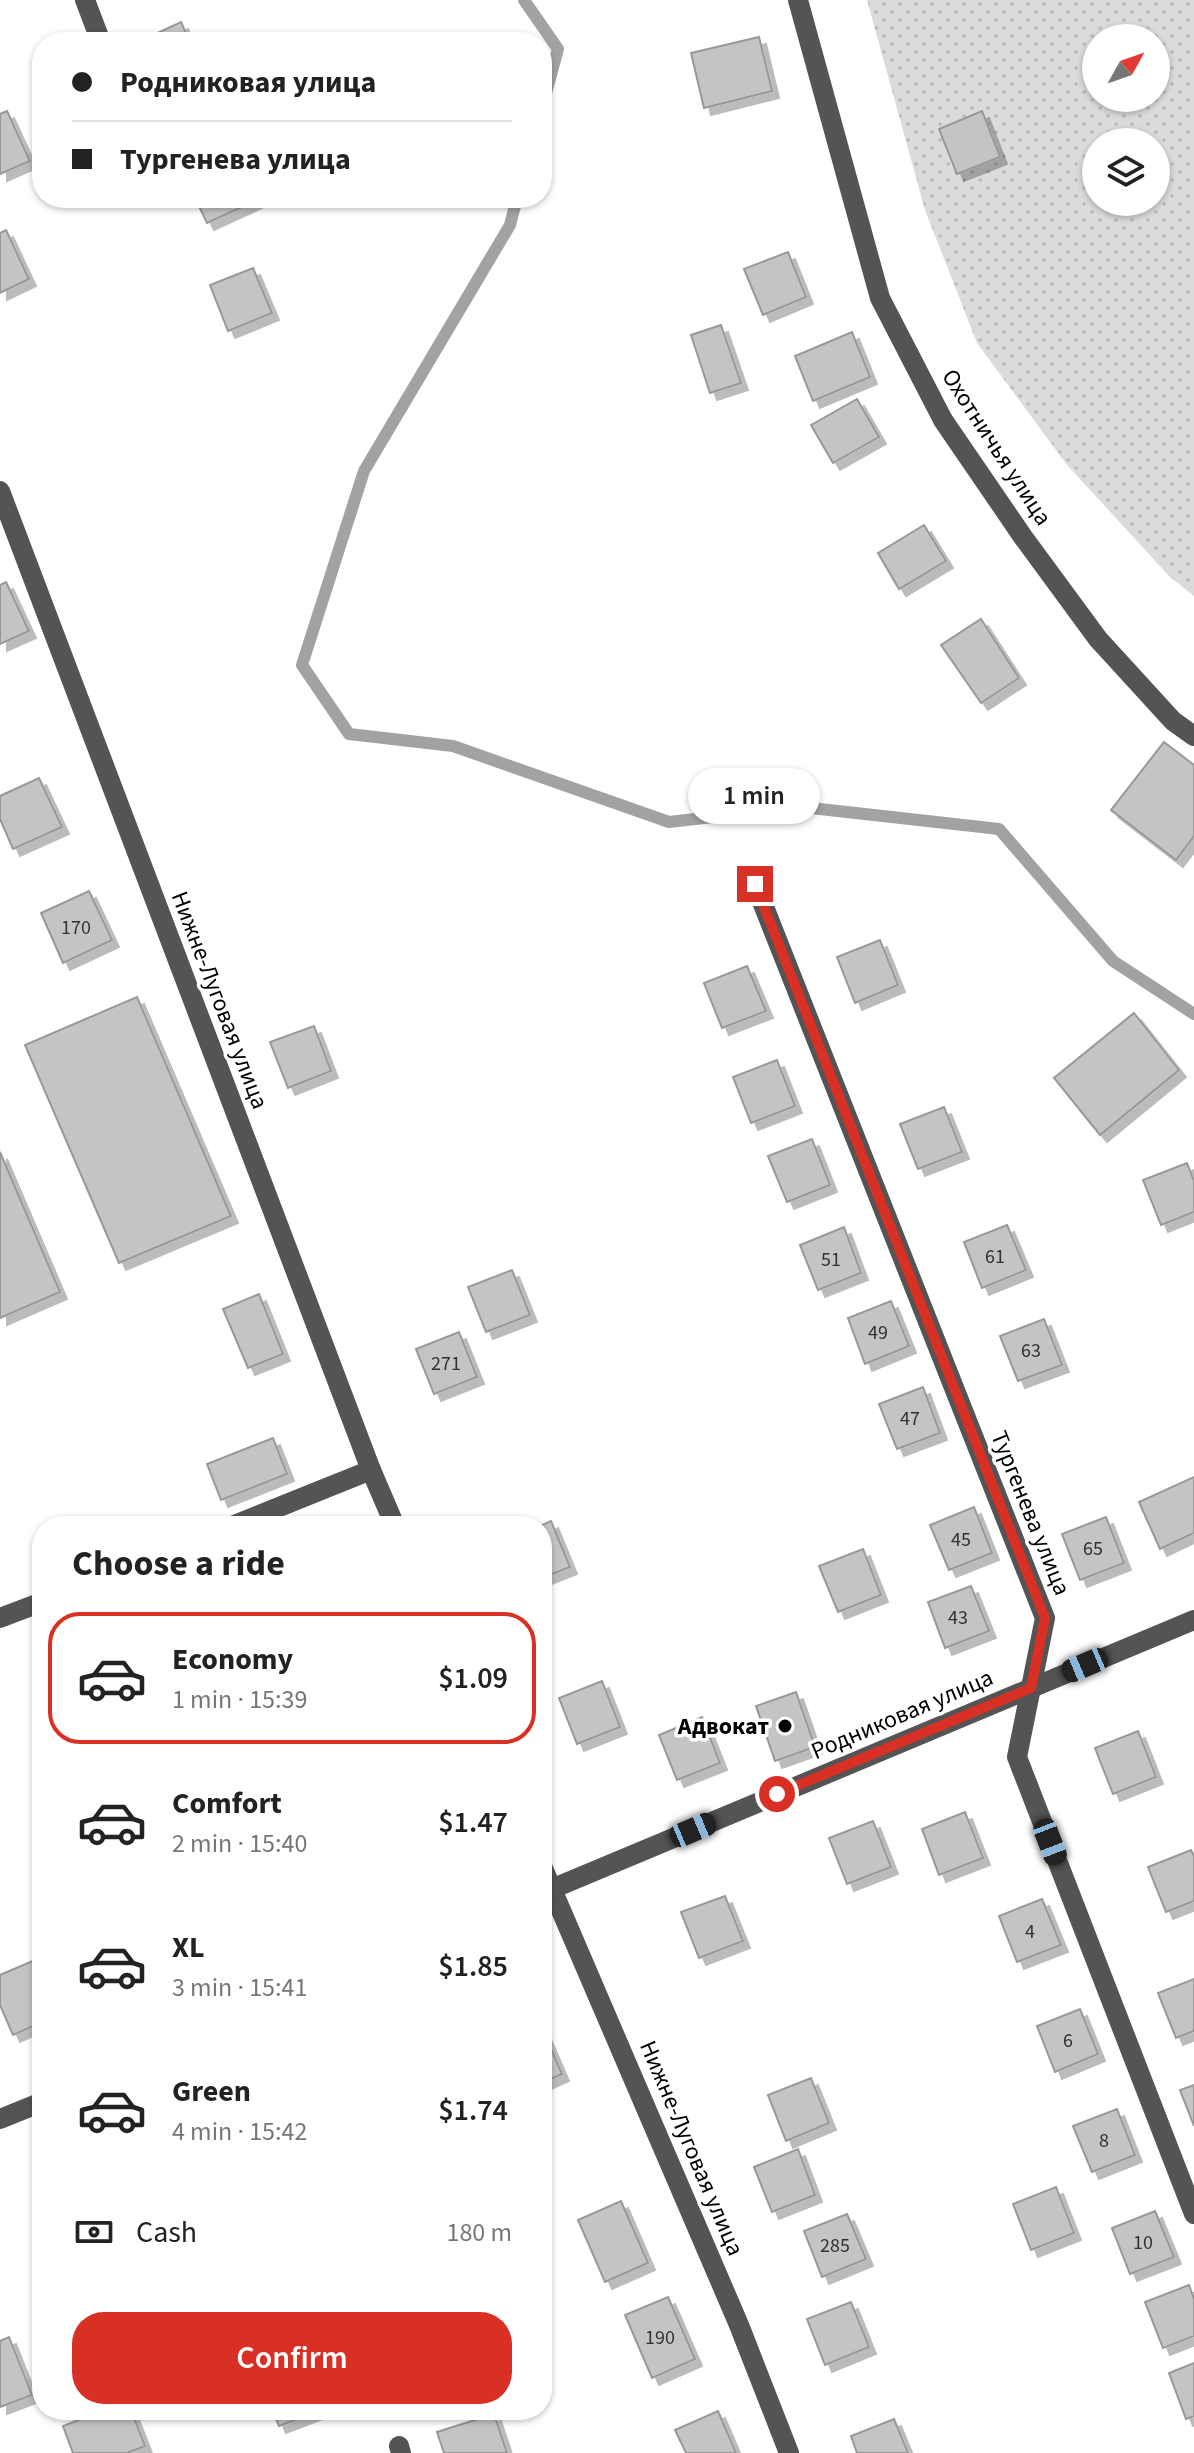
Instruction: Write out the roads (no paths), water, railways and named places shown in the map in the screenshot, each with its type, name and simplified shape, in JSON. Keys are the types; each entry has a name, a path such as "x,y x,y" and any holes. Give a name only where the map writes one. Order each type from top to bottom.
{"street":[{"path":"85,0 97,32"},
{"name":"Охотничья улица","path":"798,0 880,298 943,420 1098,639 1173,721 1194,736"},
{"name":"Нижне-Луговая улица","path":"0,491 6,529 391,1516"},
{"name":"Тургенева улица","path":"755,884 1045,1618 1017,1757 1194,2214"},
{"path":"257,1516 371,1470"},
{"path":"0,1618 32,1606"},
{"name":"Родниковая улица","path":"552,1889 1194,1620"},
{"name":"Нижне-Луговая улица","path":"552,1902 739,2325 789,2453"},
{"path":"0,2119 32,2106"}],"waterway":[{"path":"524,0 546,32"},
{"path":"552,40 558,49 552,71"},
{"path":"514,208 510,225 364,471 302,665 349,734 453,746 669,822 802,807 999,829 1113,961 1194,1014"}],"place":[{"name":"Адвокат","path":"785,1726"}]}
